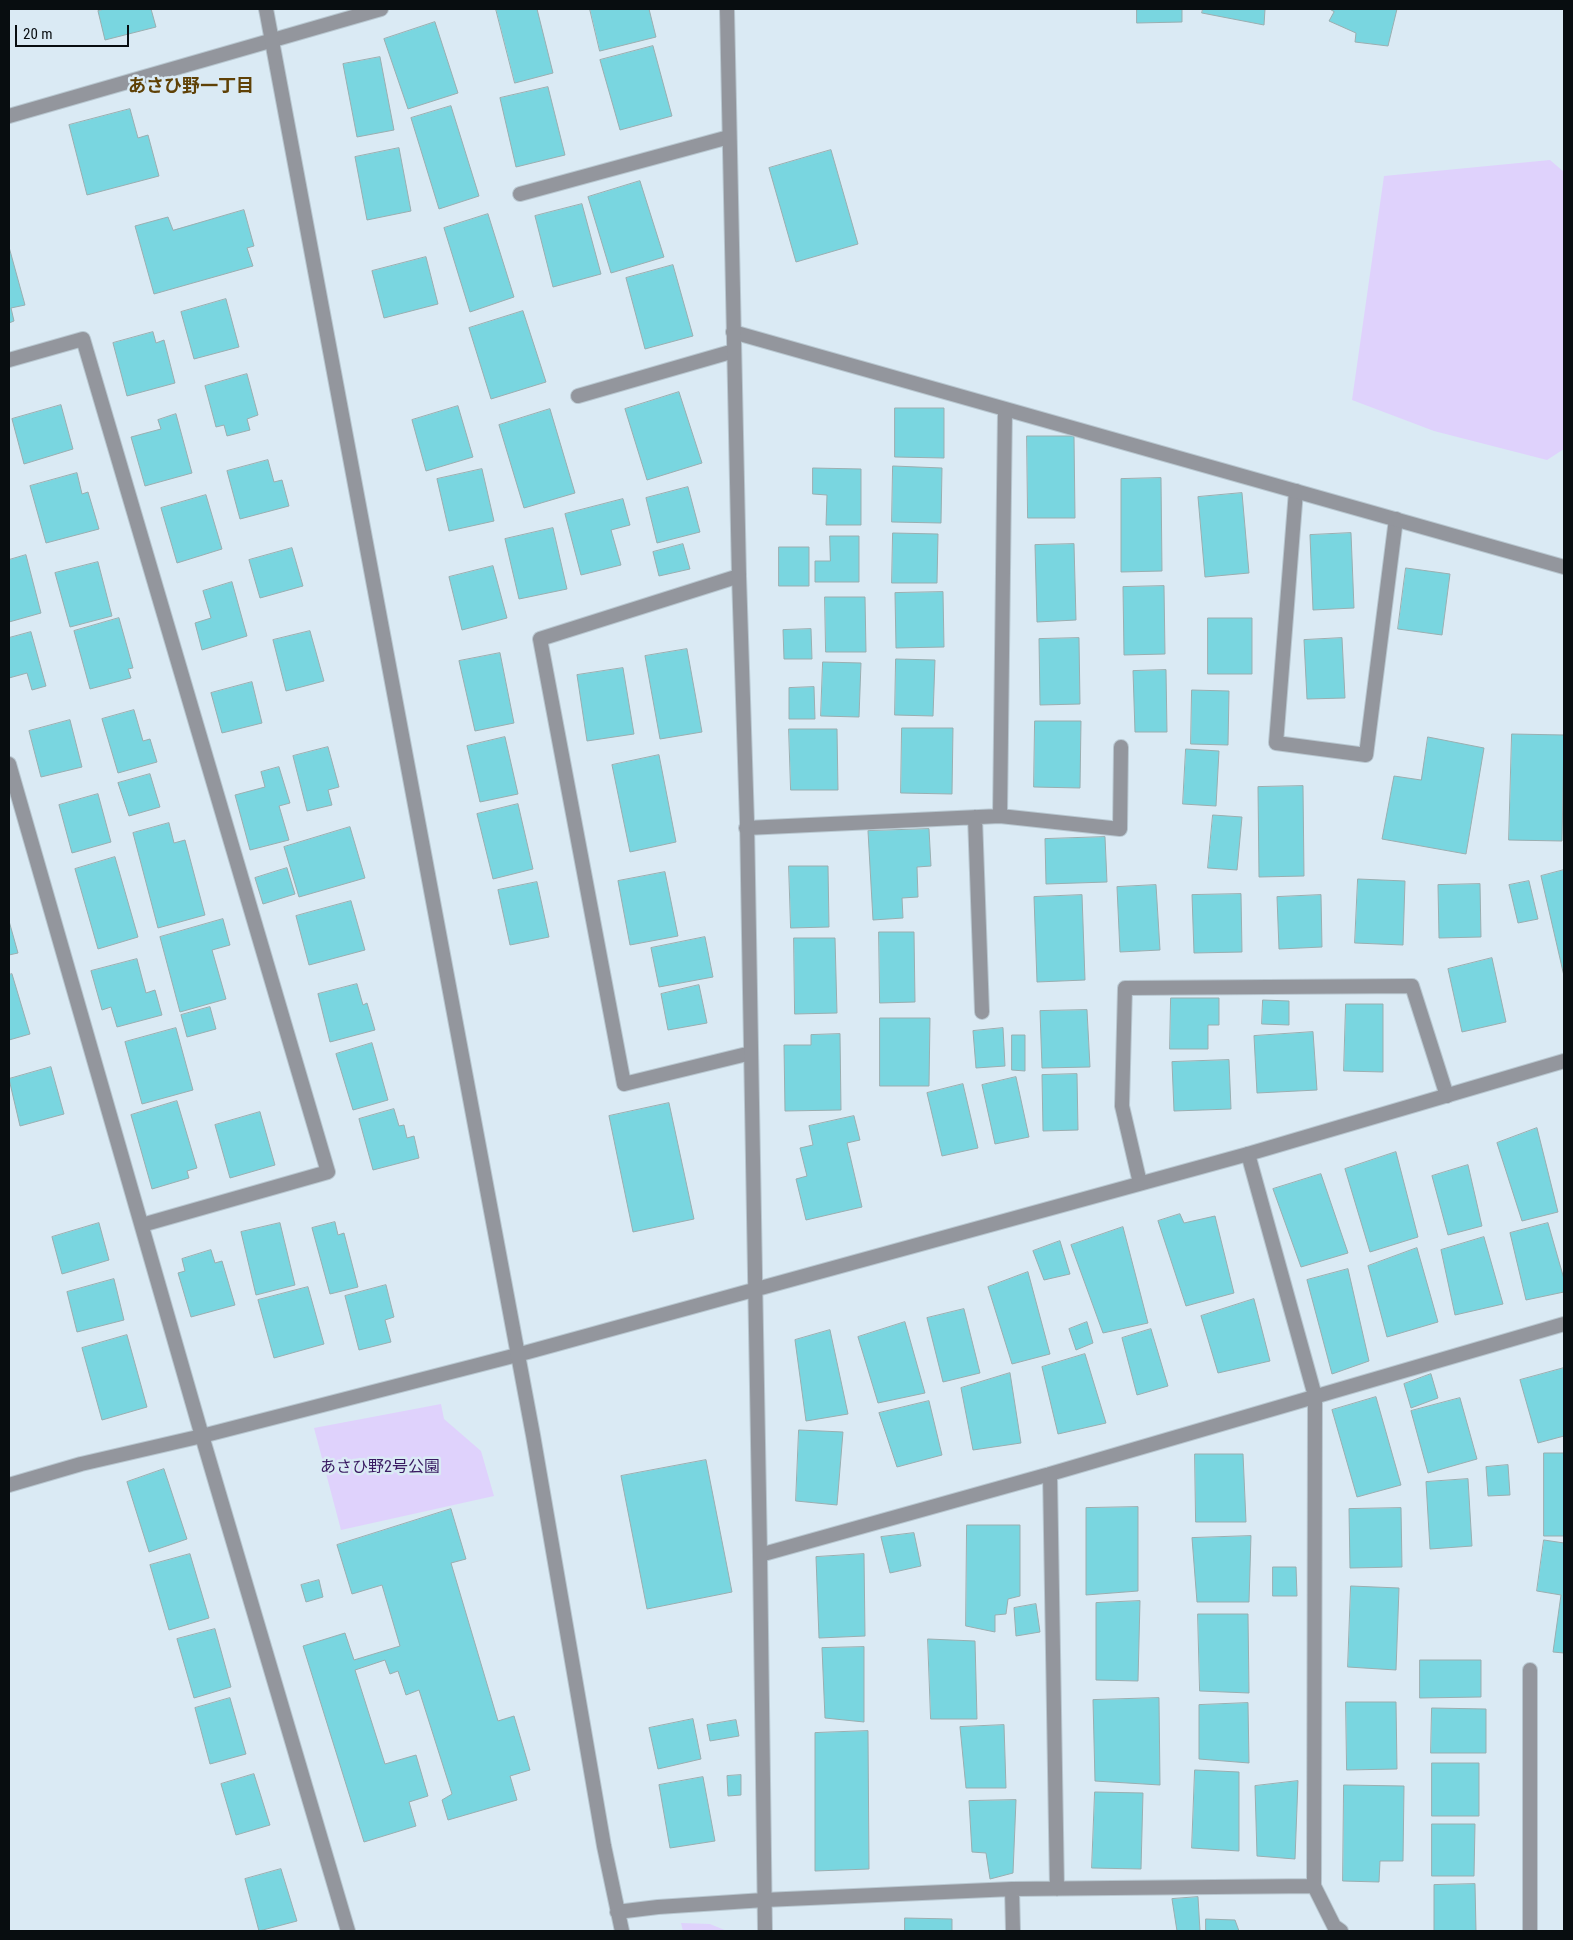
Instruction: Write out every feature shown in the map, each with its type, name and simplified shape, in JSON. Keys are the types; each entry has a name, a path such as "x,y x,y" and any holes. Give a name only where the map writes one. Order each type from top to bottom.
{"street":[{"path":"266,9 533,1435 604,1846 622,1931"},
{"path":"9,116 381,9"},
{"path":"727,9 756,1288 765,1931"},
{"path":"520,194 729,137"},
{"path":"734,332 1564,567"},
{"path":"9,360 83,339 328,1172 142,1225"},
{"path":"578,396 734,351"},
{"path":"1000,816 1005,408"},
{"path":"1296,491 1276,743 1366,755 1396,519"},
{"path":"739,576 540,639 624,1084 751,1053"},
{"path":"746,828 1000,816 1120,829 1120,747"},
{"path":"9,764 202,1436 348,1931"},
{"path":"975,817 982,1012"},
{"path":"1140,1184 1122,1106 1126,988 1412,986 1447,1096"},
{"path":"9,1485 81,1464 202,1436 517,1355 1248,1154 1564,1061"},
{"path":"1248,1154 1315,1396 1314,1886 1334,1926 1342,1931"},
{"path":"760,1555 1050,1474 1564,1324"},
{"path":"1050,1474 1057,1889"},
{"path":"1530,1670 1530,1931"},
{"path":"617,1912 658,1907 764,1900 1012,1889 1314,1886"},
{"path":"1012,1889 1013,1931"}],"green space":[{"path":"1550,160 1564,172 1564,449 1547,460 1434,431 1352,400 1384,176"},
{"name":"あさひ野2号公園","path":"441,1404 444,1419 481,1451 494,1496 341,1530 314,1428"},
{"path":"681,1923 710,1924 727,1931 683,1931"}],"building":[{"path":"105,9 151,9 156,27 105,40 98,11"},
{"path":"496,9 537,9 553,73 515,83"},
{"path":"590,9 649,9 656,37 600,51"},
{"path":"1137,9 1182,9 1182,22 1137,23"},
{"path":"1203,9 1265,9 1264,25 1202,13"},
{"path":"1330,9 1397,9 1388,46 1355,42 1356,33 1329,21 1334,12"},
{"path":"435,22 458,93 408,109 384,39"},
{"path":"653,46 672,116 620,130 600,60"},
{"path":"380,57 394,130 357,137 343,64"},
{"path":"548,87 565,155 516,167 500,98"},
{"path":"451,106 479,196 439,209 411,118"},
{"path":"130,109 138,138 148,135 159,176 87,195 69,125"},
{"path":"399,148 411,211 367,220 355,157"},
{"path":"831,150 858,244 796,262 769,168"},
{"path":"640,181 664,257 611,273 588,197"},
{"path":"582,204 601,274 553,287 535,216"},
{"path":"244,210 254,246 247,248 253,266 154,294 135,226 168,217 173,230"},
{"path":"488,214 514,297 470,312 444,228"},
{"path":"9,247 25,305 11,308 14,321 9,323"},
{"path":"426,257 438,304 384,318 372,271"},
{"path":"673,265 693,336 645,349 626,278"},
{"path":"226,299 239,347 194,359 181,312"},
{"path":"523,311 546,382 491,399 469,328"},
{"path":"153,332 156,343 164,340 175,383 127,396 113,343"},
{"path":"247,374 258,415 247,419 250,430 227,436 224,425 216,427 205,386"},
{"path":"679,392 702,463 647,480 625,409"},
{"path":"61,405 73,449 24,464 12,419"},
{"path":"458,406 473,457 426,471 412,420"},
{"path":"895,408 944,408 944,458 895,457"},
{"path":"550,409 575,493 524,508 499,425"},
{"path":"176,414 192,473 145,486 131,437 161,429 158,420"},
{"path":"1027,436 1074,436 1075,518 1028,518"},
{"path":"268,460 274,482 282,480 289,506 240,519 227,471"},
{"path":"893,466 942,468 941,523 892,522"},
{"path":"813,468 861,469 861,525 826,525 827,495 813,494"},
{"path":"482,469 494,521 449,531 437,479"},
{"path":"77,473 82,494 88,492 99,529 46,543 30,486"},
{"path":"1161,478 1162,571 1121,572 1121,479"},
{"path":"688,487 700,532 657,543 646,498"},
{"path":"1242,493 1249,573 1205,577 1198,497"},
{"path":"206,495 222,549 177,563 161,508"},
{"path":"623,499 630,525 611,530 621,565 581,575 565,514"},
{"path":"553,528 567,589 519,599 505,539"},
{"path":"893,533 938,534 937,583 892,583"},
{"path":"1351,533 1354,608 1313,610 1310,535"},
{"path":"830,536 859,536 859,582 815,582 815,561 830,561"},
{"path":"683,544 690,569 659,576 653,552"},
{"path":"1074,544 1076,620 1037,622 1035,545"},
{"path":"779,547 809,547 809,586 779,586"},
{"path":"292,548 303,586 260,598 249,560"},
{"path":"26,555 41,613 9,622 9,560"},
{"path":"98,562 112,616 70,627 55,573"},
{"path":"493,566 507,618 462,630 449,577"},
{"path":"1406,568 1450,574 1442,635 1398,629"},
{"path":"232,582 247,636 202,650 195,623 211,618 203,591"},
{"path":"1164,586 1165,654 1124,655 1123,587"},
{"path":"943,592 944,647 896,648 895,593"},
{"path":"825,597 865,597 866,652 826,652"},
{"path":"119,618 133,668 128,669 131,678 90,689 74,631"},
{"path":"1208,618 1252,618 1252,674 1208,674"},
{"path":"811,629 812,659 784,659 783,630"},
{"path":"310,631 324,681 286,691 273,640"},
{"path":"31,632 46,686 32,690 27,673 9,678 9,638"},
{"path":"1079,638 1080,704 1040,705 1039,639"},
{"path":"1342,638 1345,698 1307,699 1304,640"},
{"path":"687,649 702,732 660,739 645,656"},
{"path":"500,653 514,723 475,731 459,661"},
{"path":"896,659 935,660 933,716 895,715"},
{"path":"823,662 861,663 859,717 821,716"},
{"path":"623,668 634,734 587,741 577,675"},
{"path":"1166,670 1167,732 1135,732 1133,671"},
{"path":"252,682 262,723 222,733 211,693"},
{"path":"814,687 815,719 789,719 789,688"},
{"path":"1192,690 1229,691 1228,745 1191,744"},
{"path":"134,710 143,741 150,739 157,762 118,773 102,719"},
{"path":"70,720 82,767 41,777 29,731"},
{"path":"1035,721 1081,721 1080,788 1034,787"},
{"path":"902,728 953,728 952,794 901,793"},
{"path":"789,729 837,729 838,790 791,790"},
{"path":"1512,734 1564,735 1562,841 1509,840"},
{"path":"505,737 518,794 480,802 467,746"},
{"path":"1428,737 1484,748 1466,854 1382,839 1394,776 1421,780"},
{"path":"328,747 339,787 328,790 332,805 307,811 293,756"},
{"path":"1186,749 1219,751 1216,806 1183,804"},
{"path":"659,755 676,842 630,852 612,765"},
{"path":"279,767 290,803 279,806 289,840 250,850 235,795 265,787 261,772"},
{"path":"150,774 160,807 129,816 118,783"},
{"path":"1303,786 1304,876 1259,877 1258,787"},
{"path":"98,794 111,842 72,853 59,805"},
{"path":"518,804 533,869 493,879 477,814"},
{"path":"1213,815 1242,817 1237,870 1208,868"},
{"path":"169,823 174,843 185,840 205,915 158,928 133,833"},
{"path":"350,827 365,878 299,897 284,847"},
{"path":"929,829 931,866 917,867 918,897 902,898 903,918 873,920 868,831"},
{"path":"1105,837 1107,882 1046,884 1045,839"},
{"path":"115,857 138,937 98,949 75,869"},
{"path":"789,866 828,866 829,927 791,928"},
{"path":"287,868 295,894 263,904 255,878"},
{"path":"1564,870 1564,976 1541,876"},
{"path":"665,872 678,936 630,945 618,881"},
{"path":"1358,879 1405,881 1403,945 1355,943"},
{"path":"1529,881 1538,919 1518,923 1509,885"},
{"path":"537,882 549,937 510,945 498,890"},
{"path":"1480,884 1481,937 1439,938 1438,885"},
{"path":"1156,885 1160,950 1120,952 1117,887"},
{"path":"1241,894 1242,952 1194,953 1192,895"},
{"path":"1082,895 1085,980 1037,982 1034,897"},
{"path":"1321,895 1322,947 1279,949 1277,897"},
{"path":"351,901 365,950 309,965 296,916"},
{"path":"223,919 230,945 212,950 226,999 180,1012 160,937"},
{"path":"9,921 18,953 9,955"},
{"path":"879,932 914,932 915,1002 880,1003"},
{"path":"705,937 713,977 659,987 651,948"},
{"path":"794,938 835,938 837,1013 795,1014"},
{"path":"1492,958 1506,1022 1462,1032 1448,969"},
{"path":"137,959 146,993 155,990 162,1015 117,1027 111,1007 102,1010 91,971"},
{"path":"12,974 30,1034 9,1040 9,975"},
{"path":"357,984 363,1005 367,1003 375,1030 330,1042 318,994"},
{"path":"699,985 707,1023 668,1030 661,994"},
{"path":"1171,998 1219,998 1219,1025 1208,1025 1208,1049 1170,1049"},
{"path":"1263,1000 1289,1001 1289,1025 1262,1024"},
{"path":"1346,1004 1383,1004 1383,1072 1344,1071"},
{"path":"210,1007 216,1029 187,1037 181,1015"},
{"path":"1087,1010 1090,1067 1042,1068 1040,1011"},
{"path":"880,1018 930,1018 929,1086 880,1086"},
{"path":"176,1028 193,1090 142,1104 125,1042"},
{"path":"1003,1028 1005,1066 976,1068 973,1031"},
{"path":"1313,1032 1317,1090 1257,1093 1254,1036"},
{"path":"840,1034 841,1110 785,1111 784,1045 811,1045 811,1035"},
{"path":"1012,1035 1025,1035 1025,1071 1012,1070"},
{"path":"372,1043 388,1100 353,1110 336,1054"},
{"path":"1229,1060 1231,1109 1174,1111 1172,1062"},
{"path":"51,1067 64,1114 20,1126 9,1079"},
{"path":"1077,1074 1078,1130 1043,1131 1042,1075"},
{"path":"1016,1077 1029,1137 995,1144 982,1085"},
{"path":"963,1084 978,1148 942,1156 927,1093"},
{"path":"177,1101 197,1168 187,1171 189,1178 152,1189 131,1115"},
{"path":"669,1103 694,1219 633,1232 609,1116"},
{"path":"394,1109 399,1126 404,1125 407,1138 414,1136 419,1158 373,1170 359,1119"},
{"path":"260,1112 275,1165 230,1178 215,1125"},
{"path":"854,1116 860,1140 847,1143 862,1207 806,1220 796,1179 807,1176 800,1148 813,1145 809,1126"},
{"path":"1537,1128 1558,1212 1522,1221 1497,1143"},
{"path":"1396,1152 1418,1237 1370,1252 1345,1169"},
{"path":"1468,1165 1482,1226 1448,1235 1432,1176"},
{"path":"1321,1174 1348,1253 1301,1267 1273,1189"},
{"path":"1180,1214 1184,1223 1215,1216 1234,1293 1186,1306 1158,1221"},
{"path":"335,1222 338,1235 344,1233 358,1287 330,1294 312,1228"},
{"path":"99,1223 109,1260 62,1274 52,1237"},
{"path":"280,1223 295,1285 256,1295 241,1232"},
{"path":"1548,1223 1564,1279 1564,1292 1526,1300 1510,1233"},
{"path":"1123,1227 1148,1323 1103,1333 1071,1245"},
{"path":"1484,1237 1503,1304 1455,1315 1441,1250"},
{"path":"1060,1241 1070,1274 1044,1280 1033,1251"},
{"path":"1417,1248 1438,1322 1387,1337 1368,1266"},
{"path":"211,1250 215,1263 222,1261 235,1305 191,1317 178,1273 185,1271 182,1259"},
{"path":"1348,1269 1369,1361 1332,1374 1307,1280"},
{"path":"1028,1272 1050,1354 1012,1364 988,1287"},
{"path":"114,1279 124,1320 77,1332 67,1292"},
{"path":"386,1285 394,1317 385,1320 391,1342 359,1350 345,1296"},
{"path":"308,1287 324,1344 274,1358 258,1300"},
{"path":"1254,1299 1270,1361 1218,1373 1201,1316"},
{"path":"964,1309 980,1373 943,1382 927,1318"},
{"path":"905,1322 925,1393 878,1403 858,1337"},
{"path":"1087,1322 1093,1343 1076,1350 1069,1329"},
{"path":"1151,1329 1168,1386 1137,1395 1122,1338"},
{"path":"830,1330 848,1414 806,1421 795,1340"},
{"path":"127,1335 147,1407 102,1420 82,1348"},
{"path":"1085,1354 1106,1423 1058,1434 1042,1367"},
{"path":"1564,1368 1564,1436 1538,1443 1520,1380"},
{"path":"1010,1373 1021,1443 973,1450 961,1388"},
{"path":"1431,1374 1438,1398 1411,1408 1404,1384"},
{"path":"1376,1397 1401,1485 1357,1497 1332,1410"},
{"path":"1460,1398 1477,1459 1428,1473 1411,1411"},
{"path":"929,1401 942,1455 897,1467 879,1413"},
{"path":"799,1430 843,1432 837,1505 796,1501"},
{"path":"1544,1453 1564,1453 1564,1536 1544,1536"},
{"path":"1195,1454 1243,1454 1246,1522 1196,1522"},
{"path":"706,1460 732,1592 647,1609 621,1476"},
{"path":"1508,1465 1510,1495 1488,1496 1486,1467"},
{"path":"164,1469 187,1539 149,1552 127,1482"},
{"path":"1468,1479 1472,1546 1430,1549 1426,1482"},
{"path":"1138,1507 1138,1591 1086,1595 1086,1508"},
{"path":"1401,1508 1402,1567 1350,1568 1349,1509"},
{"path":"451,1509 466,1559 451,1563 498,1721 514,1716 530,1770 510,1776 517,1800 448,1820 442,1800 452,1794 419,1690 406,1695 398,1671 390,1674 385,1660 355,1670 385,1764 416,1755 428,1796 409,1802 416,1826 364,1842 303,1646 345,1633 354,1660 400,1646 382,1585 352,1594 337,1545"},
{"path":"967,1525 1020,1525 1020,1596 1008,1599 1006,1614 995,1615 995,1632 966,1626"},
{"path":"914,1533 921,1566 890,1573 881,1537"},
{"path":"1251,1536 1249,1602 1197,1602 1192,1538"},
{"path":"1544,1540 1564,1543 1564,1653 1553,1652 1561,1595 1537,1591"},
{"path":"190,1554 209,1618 169,1630 150,1565"},
{"path":"864,1554 865,1636 819,1638 816,1557"},
{"path":"1273,1567 1296,1567 1297,1596 1273,1596"},
{"path":"319,1580 323,1597 306,1602 301,1585"},
{"path":"1351,1586 1399,1588 1396,1670 1348,1667"},
{"path":"1140,1601 1138,1681 1096,1680 1096,1603"},
{"path":"1036,1604 1040,1632 1016,1636 1014,1608"},
{"path":"1198,1614 1248,1614 1249,1693 1200,1691"},
{"path":"215,1629 231,1687 194,1698 177,1639"},
{"path":"928,1639 975,1641 977,1719 931,1719"},
{"path":"864,1647 864,1722 825,1718 822,1648"},
{"path":"1420,1660 1481,1660 1481,1697 1420,1698"},
{"path":"230,1698 246,1754 210,1764 195,1708"},
{"path":"1159,1698 1160,1785 1095,1781 1093,1700"},
{"path":"1346,1702 1396,1702 1397,1769 1347,1770"},
{"path":"1248,1703 1249,1763 1199,1759 1199,1705"},
{"path":"1432,1708 1486,1709 1486,1753 1431,1753"},
{"path":"693,1719 701,1759 658,1769 649,1728"},
{"path":"736,1720 739,1736 710,1741 707,1725"},
{"path":"1004,1725 1006,1788 966,1788 960,1727"},
{"path":"868,1731 869,1869 815,1871 815,1733"},
{"path":"1432,1763 1479,1763 1479,1816 1432,1816"},
{"path":"1195,1770 1239,1772 1239,1851 1192,1848"},
{"path":"254,1774 270,1825 236,1835 221,1784"},
{"path":"741,1775 741,1795 728,1796 727,1776"},
{"path":"703,1777 715,1841 670,1848 659,1785"},
{"path":"1298,1781 1295,1859 1257,1856 1255,1786"},
{"path":"1344,1785 1404,1786 1403,1861 1380,1861 1379,1882 1343,1881"},
{"path":"1095,1792 1143,1793 1141,1869 1092,1868"},
{"path":"1016,1800 1013,1873 990,1879 986,1853 972,1852 969,1801"},
{"path":"1432,1824 1475,1824 1474,1876 1432,1876"},
{"path":"281,1869 297,1921 259,1931 245,1879"},
{"path":"1475,1884 1476,1931 1434,1931 1434,1885"},
{"path":"1198,1897 1200,1931 1177,1931 1172,1899"},
{"path":"905,1918 952,1919 952,1931 905,1931"},
{"path":"1206,1919 1235,1920 1239,1931 1206,1931"}],"district":[{"name":"あさひ野一丁目","path":"191,87"}]}
